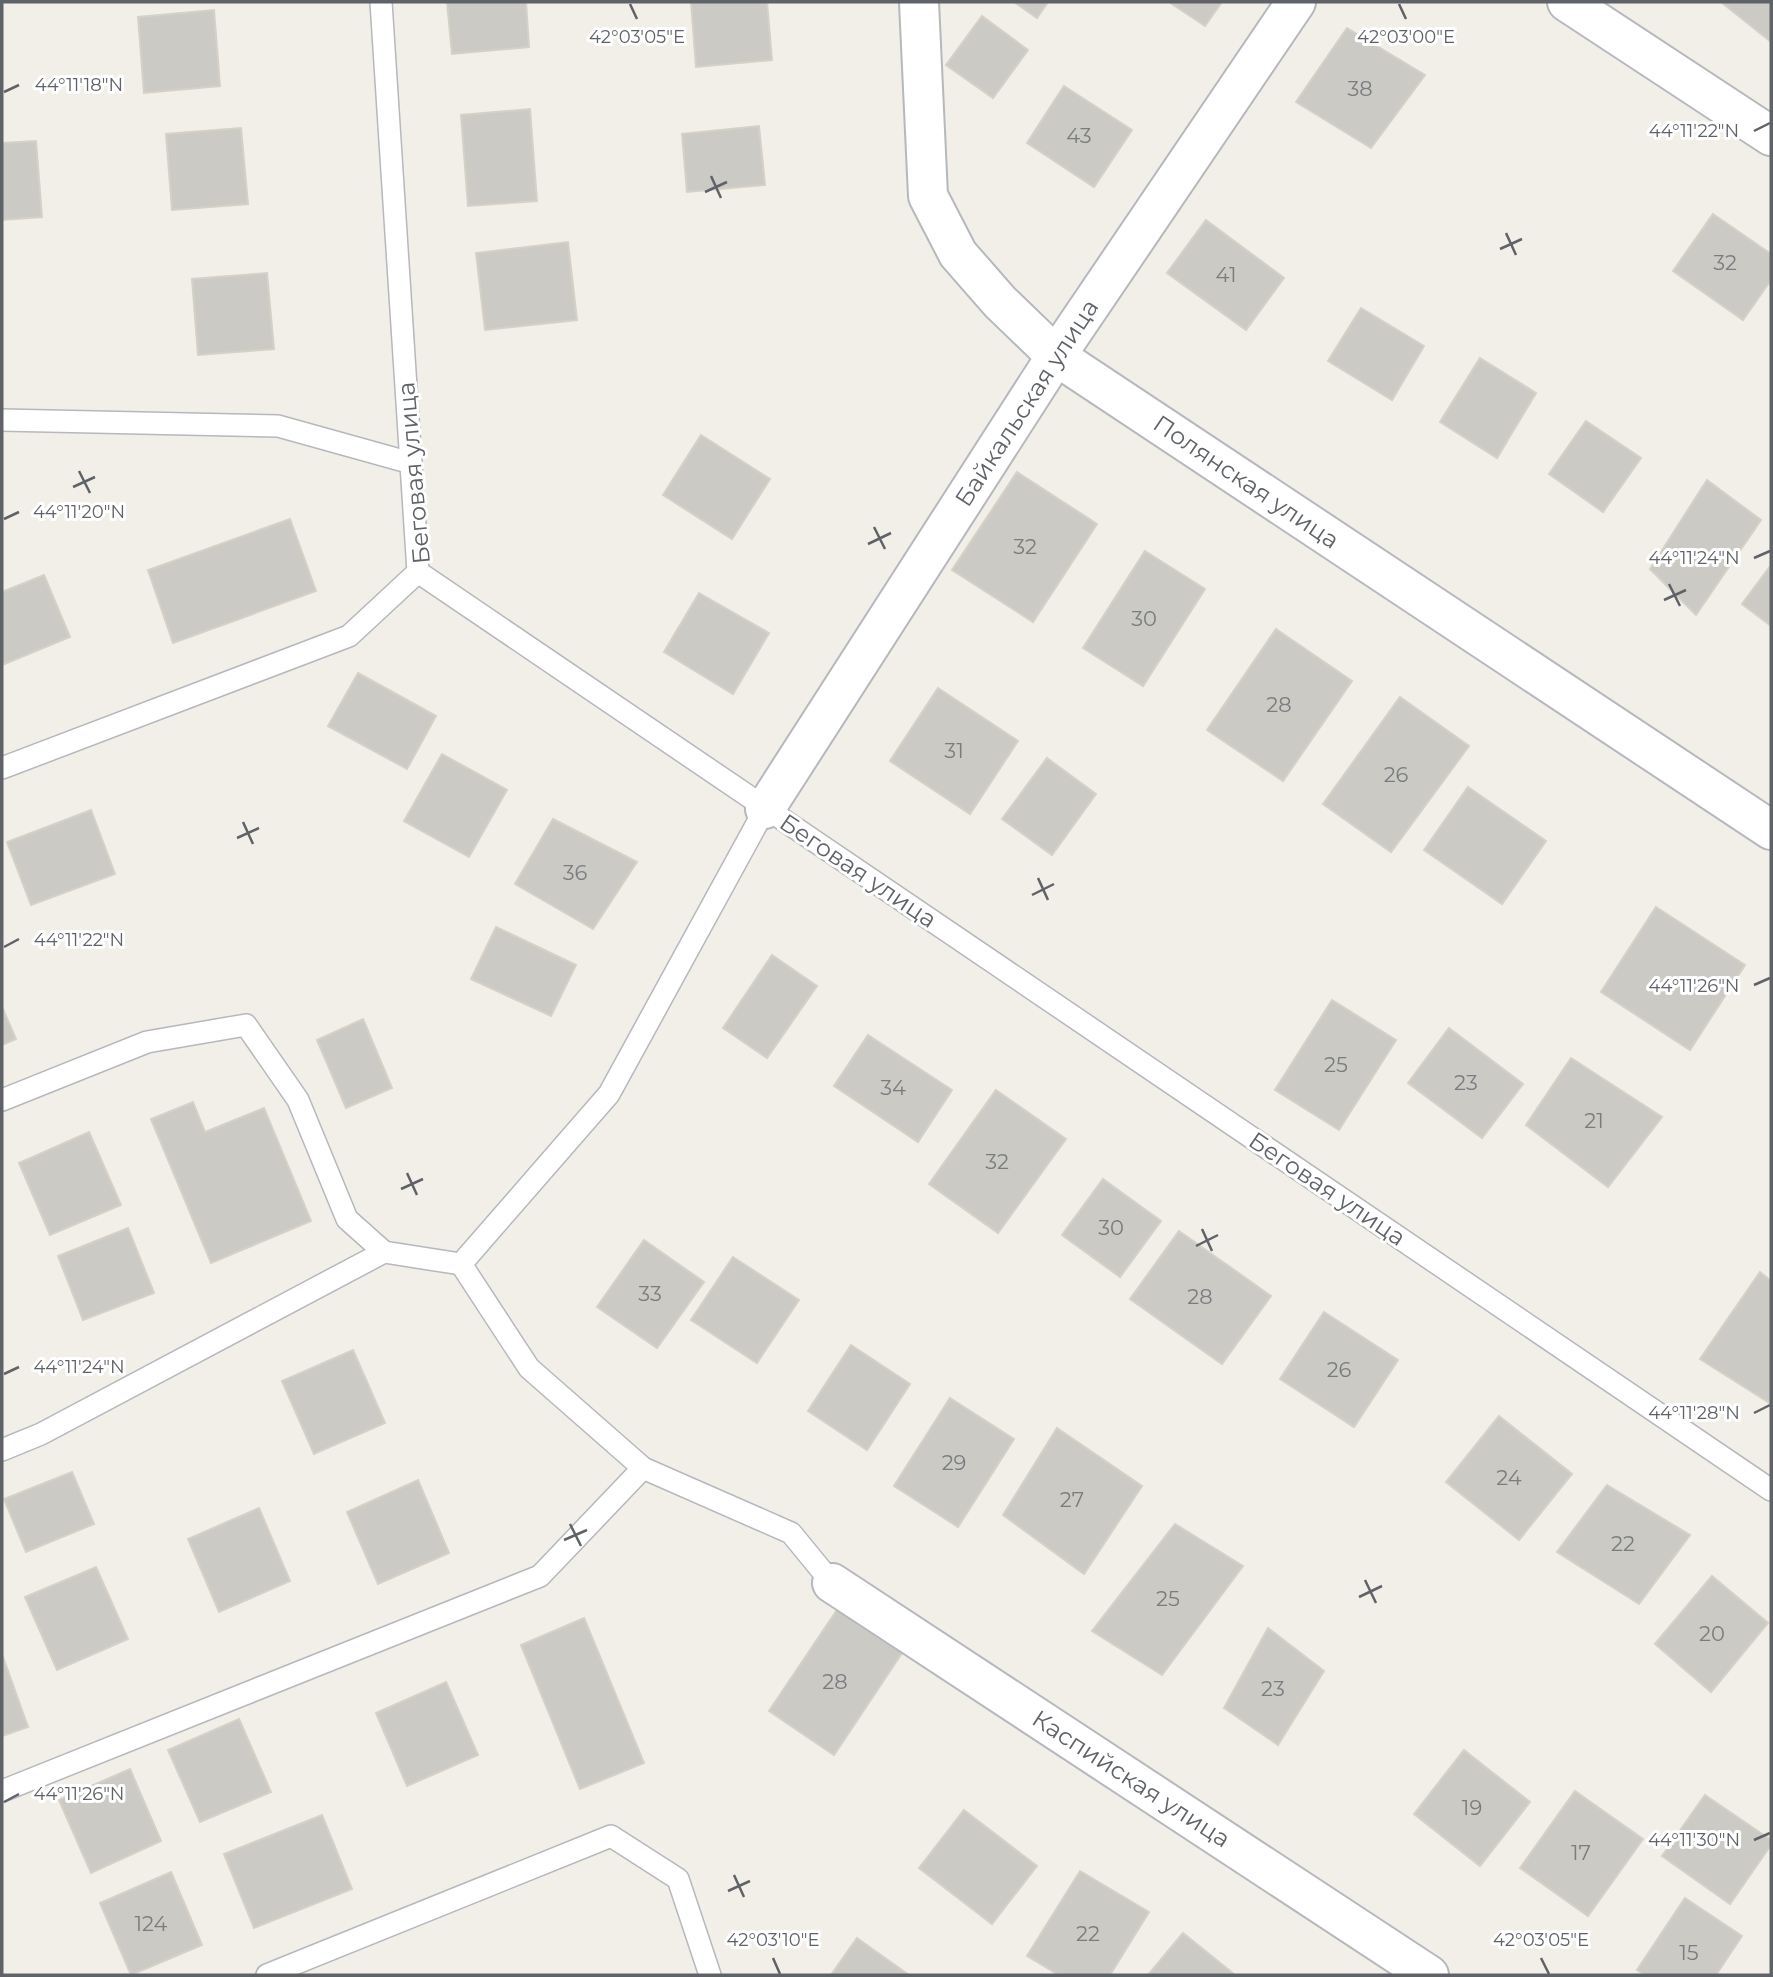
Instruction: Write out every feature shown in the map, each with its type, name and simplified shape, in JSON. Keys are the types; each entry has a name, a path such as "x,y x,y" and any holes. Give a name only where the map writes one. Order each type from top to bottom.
{"street":[{"name":"Полянская улица","path":"919,2 928,196 958,254 1000,302 1056,356 1771,830"},
{"name":"Байкальская улица","path":"765,809 1056,356 1296,2"},
{"path":"1567,2 1771,136"},
{"name":"Каспийская улица","path":"832,1583 1429,1975"}],"lane":[{"name":"Беговая улица","path":"381,2 418,572 1771,1490"},
{"path":"2,420 278,426 411,463"},
{"path":"2,768 349,636 418,572"},
{"path":"461,1264 609,1094 765,809"},
{"path":"2,1100 147,1042 246,1026 298,1100 346,1219 384,1252 461,1264 529,1368 643,1468 791,1533 832,1583"},
{"path":"2,1450 41,1434 384,1252"},
{"path":"2,1791 540,1576 643,1468"},
{"path":"267,1975 611,1836 678,1880 710,1975"}],"building":[{"path":"447,2 526,2 529,47 452,54"},
{"path":"691,2 767,2 772,60 696,67"},
{"path":"1014,2 1048,2 1037,18"},
{"path":"1169,2 1222,2 1205,26"},
{"path":"1721,2 1771,2 1771,42"},
{"path":"214,10 220,86 144,93 138,17"},
{"path":"982,16 1028,50 993,98 946,65"},
{"path":"1347,28 1425,75 1371,148 1296,102"},
{"path":"1064,86 1132,130 1094,187 1027,143"},
{"path":"530,109 537,201 468,206 461,115"},
{"path":"759,126 765,185 687,192 682,134"},
{"path":"241,128 248,204 172,210 166,134"},
{"path":"36,141 42,217 2,220 2,143"},
{"path":"1713,214 1771,254 1771,280 1743,320 1673,271"},
{"path":"1206,220 1284,278 1246,330 1167,273"},
{"path":"568,242 577,320 485,330 476,253"},
{"path":"267,273 274,349 198,355 192,279"},
{"path":"1361,308 1424,346 1392,400 1328,361"},
{"path":"1480,358 1536,393 1497,458 1440,422"},
{"path":"1586,421 1641,458 1603,512 1549,474"},
{"path":"701,435 770,479 732,539 663,495"},
{"path":"1017,472 1097,524 1033,622 952,570"},
{"path":"1707,480 1761,520 1696,615 1650,569"},
{"path":"290,519 316,591 173,643 148,570"},
{"path":"1145,551 1205,589 1143,686 1083,648"},
{"path":"1771,565 1771,626 1742,604"},
{"path":"44,575 70,637 2,665 2,592"},
{"path":"699,593 769,633 733,694 664,652"},
{"path":"1276,629 1352,681 1283,781 1207,730"},
{"path":"358,673 436,716 407,769 328,726"},
{"path":"938,688 1018,741 970,814 890,761"},
{"path":"1400,697 1469,746 1391,852 1323,804"},
{"path":"442,754 507,790 469,857 404,821"},
{"path":"1047,758 1096,794 1052,855 1002,819"},
{"path":"1468,787 1546,841 1502,904 1424,850"},
{"path":"91,810 115,874 31,905 7,842"},
{"path":"553,819 637,862 593,929 515,884"},
{"path":"1656,907 1745,965 1690,1050 1601,992"},
{"path":"496,927 576,965 551,1016 471,979"},
{"path":"772,955 817,986 767,1058 723,1028"},
{"path":"1332,1000 1396,1040 1339,1130 1275,1090"},
{"path":"2,1007 16,1039 2,1045"},
{"path":"363,1019 392,1088 346,1108 317,1040"},
{"path":"1449,1028 1523,1084 1482,1138 1408,1083"},
{"path":"868,1035 952,1090 918,1142 834,1086"},
{"path":"1571,1058 1662,1117 1608,1187 1526,1125"},
{"path":"996,1090 1066,1139 998,1233 929,1184"},
{"path":"193,1102 205,1132 264,1108 311,1221 211,1263 151,1119"},
{"path":"89,1132 121,1205 50,1235 19,1163"},
{"path":"1103,1179 1161,1221 1120,1277 1062,1235"},
{"path":"128,1228 154,1293 83,1320 58,1256"},
{"path":"1179,1231 1271,1296 1222,1364 1130,1299"},
{"path":"644,1240 704,1282 657,1348 597,1307"},
{"path":"733,1257 799,1300 757,1363 691,1320"},
{"path":"1760,1272 1771,1281 1771,1404 1700,1359"},
{"path":"1324,1312 1398,1360 1354,1427 1280,1379"},
{"path":"851,1345 910,1384 867,1450 808,1411"},
{"path":"353,1350 385,1423 314,1454 282,1381"},
{"path":"950,1398 1014,1439 958,1527 894,1486"},
{"path":"1499,1416 1572,1474 1519,1540 1446,1482"},
{"path":"1057,1428 1142,1486 1084,1574 1003,1515"},
{"path":"72,1472 94,1524 26,1552 4,1499"},
{"path":"418,1480 449,1553 378,1584 347,1512"},
{"path":"1607,1485 1690,1535 1639,1604 1557,1552"},
{"path":"259,1508 290,1581 219,1612 188,1539"},
{"path":"1175,1524 1243,1566 1162,1675 1092,1631"},
{"path":"96,1567 128,1639 57,1670 25,1597"},
{"path":"1712,1576 1768,1623 1711,1692 1655,1644"},
{"path":"837,1610 902,1653 834,1755 769,1711"},
{"path":"584,1618 644,1763 580,1789 521,1645"},
{"path":"1268,1628 1324,1671 1278,1745 1224,1708"},
{"path":"2,1654 28,1727 2,1736"},
{"path":"446,1682 478,1755 407,1786 376,1713"},
{"path":"239,1719 271,1792 200,1822 168,1750"},
{"path":"1464,1750 1530,1802 1480,1866 1414,1814"},
{"path":"130,1769 161,1841 91,1873 59,1800"},
{"path":"1575,1791 1643,1839 1588,1916 1520,1868"},
{"path":"1705,1795 1771,1840 1771,1845 1730,1904 1662,1856"},
{"path":"964,1810 1037,1866 992,1924 919,1868"},
{"path":"322,1815 352,1889 254,1928 224,1854"},
{"path":"1080,1871 1149,1912 1110,1975 1059,1975 1027,1956"},
{"path":"171,1872 202,1945 131,1975 100,1903"},
{"path":"1685,1898 1742,1936 1716,1975 1645,1975 1637,1970"},
{"path":"1183,1933 1234,1974 1148,1975"},
{"path":"857,1938 909,1975 831,1975"}]}
